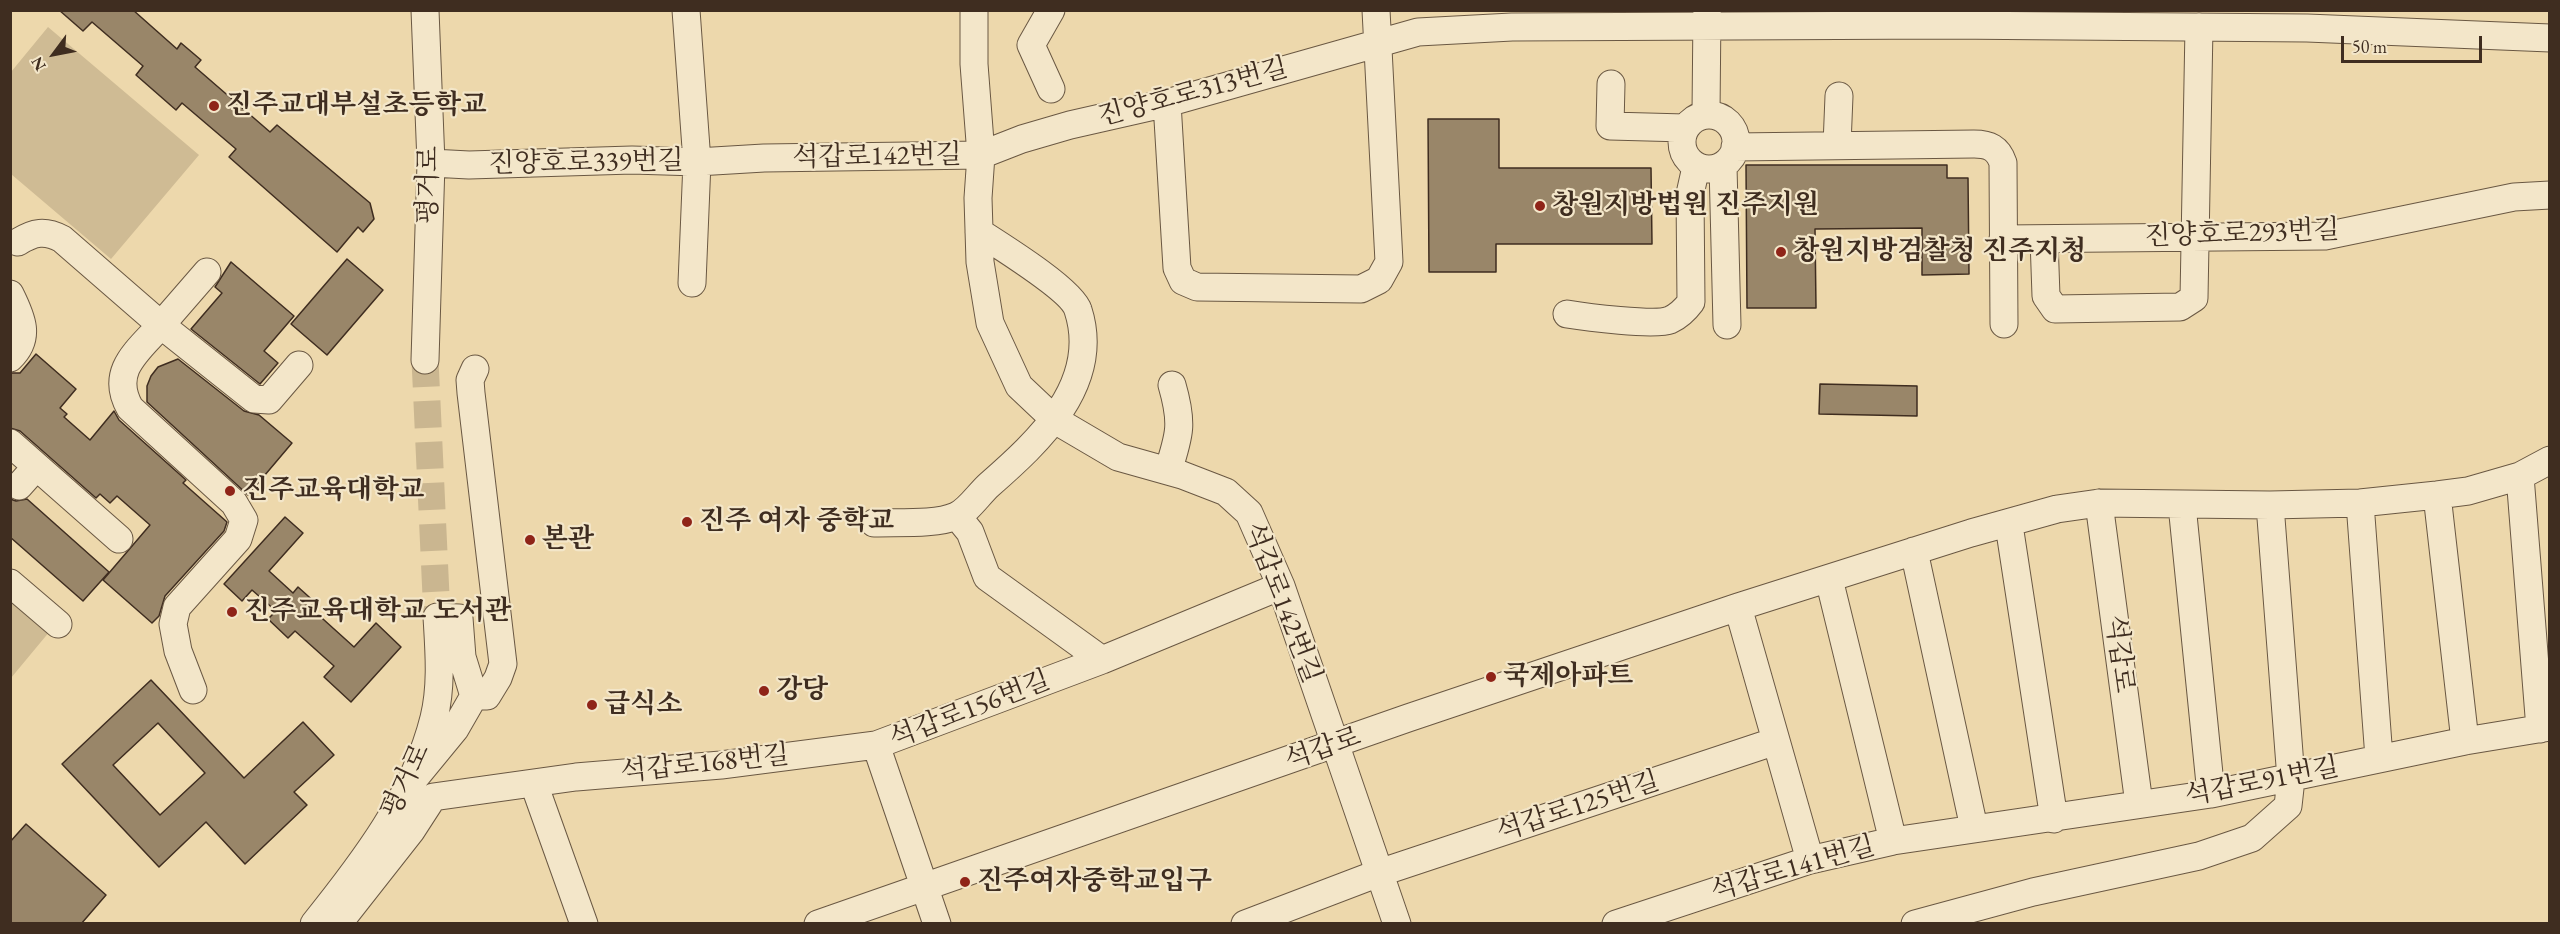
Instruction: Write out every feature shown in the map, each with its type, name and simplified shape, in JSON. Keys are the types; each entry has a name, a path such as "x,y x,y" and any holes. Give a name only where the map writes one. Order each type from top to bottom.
{"street":[{"name":"평거로","path":"425,10 431,163 425,360"},
{"name":"진양호로339번길","path":"431,163 469,165 632,160 697,162 686,10"},
{"path":"974,10 974,64 981,155"},
{"path":"1051,10 1031,45 1051,89"},
{"path":"1167,103 1176,268 1184,281 1197,287 1361,289 1379,280 1389,262 1376,10"},
{"path":"1707,18 1695,121 1681,146 1684,154 1696,167 1705,169 1729,156 1837,146 1986,144 1994,148 2003,164 2004,324"},
{"path":"1511,19 1946,18 2199,27 2308,20 2411,22 2550,38"},
{"name":"진양호로313번길","path":"981,155 1022,139 1070,125 1167,103 1418,32 1511,19"},
{"path":"2044,239 2046,296 2055,309 2180,307 2194,298 2193,237 2199,27"},
{"path":"1611,84 1610,126 1695,121 1715,115 1731,125 1735,133 1729,156 1726,202 1727,325"},
{"path":"1837,146 1839,96"},
{"name":"석갑로142번길","path":"697,162 764,158 981,155 980,262 990,322 1018,386 1055,420 1118,457 1168,471 1226,492 1249,513 1281,586 1334,745"},
{"path":"692,283 697,162"},
{"path":"1567,314 1596,319 1668,321 1682,313 1691,302 1692,295 1690,194 1696,167"},
{"name":"진양호로293번길","path":"2003,239 2325,236 2514,197 2550,195"},
{"path":"13,243 31,234 48,232 62,239 161,325 254,399 269,400 299,365"},
{"path":"874,523 943,519 957,516 1022,457 1055,420 1078,380 1082,339 1078,308 1034,266 979,232"},
{"path":"193,690 178,651 173,624 177,607 238,539 244,520 234,503 130,408 123,395 123,372 207,272"},
{"path":"10,294 20,313 25,334 19,350 10,358"},
{"path":"409,785 455,729 474,696 487,696 503,664 471,393 470,380 475,369"},
{"path":"1168,471 1177,442 1180,415 1172,385"},
{"path":"10,442 27,476 119,538"},
{"name":"석갑로","path":"818,924 1738,608 1914,551 2009,525 2057,509 2099,503 2270,505 2360,502 2438,495 2468,491 2520,476 2550,460"},
{"path":"2520,476 2545,728"},
{"path":"2438,495 2465,741"},
{"path":"2360,502 2379,758"},
{"name":"석갑로","path":"2099,503 2139,804"},
{"path":"2182,505 2211,794"},
{"path":"1915,924 2034,892 2199,856 2252,838 2288,806 2291,779 2270,505"},
{"name":"석갑로156번길","path":"957,516 969,532 987,577 1102,660"},
{"path":"2009,525 2054,819"},
{"path":"1914,551 1974,828"},
{"path":"1829,579 1893,841"},
{"path":"10,583 58,624"},
{"name":"석갑로156번길","path":"937,924 876,745 1102,660 1281,586"},
{"path":"1738,608 1810,860"},
{"name":"평거로","path":"314,924 352,876 409,785 434,719 440,678 437,617 459,618 462,657 474,696"},
{"name":"석갑로91번길","path":"1974,828 2054,819 2211,794 2465,741 2545,728"},
{"name":"석갑로125번길","path":"1379,873 1776,741"},
{"name":"석갑로168번길","path":"433,797 576,777 721,765 876,745"},
{"path":"1334,745 1397,924"},
{"path":"534,784 584,924"},
{"name":"평거로","path":"333,924 345,915 411,831 433,797"},
{"name":"석갑로141번길","path":"1616,924 1810,860 1893,841 1974,828"},
{"path":"1245,924 1379,873"}],"shaded area":[{"path":"48,27 199,155 111,259 11,174 11,72"},
{"path":"11,597 50,631 11,678"}],"building":[{"name":"진주교대부설초등학교","path":"59,10 133,10 177,49 181,43 201,60 195,67 270,132 277,125 370,203 374,219 363,232 358,227 337,252 229,157 236,149 182,103 176,110 136,75 143,66 92,22 83,31"},
{"name":"창원지방법원 진주지원","path":"1428,119 1499,119 1499,168 1651,168 1652,244 1496,244 1496,272 1429,272"},
{"name":"창원지방검찰청 진주지청","path":"1746,165 1947,165 1947,178 1968,178 1969,274 1922,275 1922,228 1815,229 1816,308 1747,308"},
{"path":"347,259 383,290 327,355 291,324"},
{"path":"231,262 294,316 264,351 278,363 260,384 191,329 222,293 215,287"},
{"path":"36,354 76,389 60,408 67,414 64,417 90,440 114,411 119,420 186,480 183,483 227,522 224,531 165,596 159,616 152,623 103,580 150,525 117,496 110,503 100,494 96,498 20,431 10,428 10,373 20,373"},
{"path":"178,359 244,411 259,415 292,443 248,495 147,402 147,386 151,376 158,367"},
{"path":"1820,384 1917,386 1917,416 1819,414"},
{"path":"10,499 16,501 27,499 109,572 83,601 10,537"},
{"path":"285,517 303,533 269,571 293,593 298,587 318,605 313,610 354,647 376,623 401,647 351,702 324,677 334,666 295,631 288,638 268,619 276,611 252,590 242,601 224,584"},
{"path":"151,680 244,778 303,722 334,755 294,792 307,805 245,864 206,822 159,867 62,764","holes":["158,723 205,773 160,815 113,765"]},
{"path":"26,824 106,895 81,924 10,924 10,842"}],"tunnel":[{"path":"425,360 437,617"}],"place":[{"name":"진주교대부설초등학교","path":"214,106"},
{"name":"창원지방법원 진주지원","path":"1540,206"},
{"name":"창원지방검찰청 진주지청","path":"1781,252"},
{"name":"진주교육대학교","path":"230,491"},
{"name":"진주 여자 중학교","path":"687,522"},
{"name":"본관","path":"530,540"},
{"name":"진주교육대학교 도서관","path":"232,612"},
{"name":"국제아파트","path":"1491,677"},
{"name":"강당","path":"764,691"},
{"name":"급식소","path":"592,705"},
{"name":"진주여자중학교입구","path":"965,882"}]}
